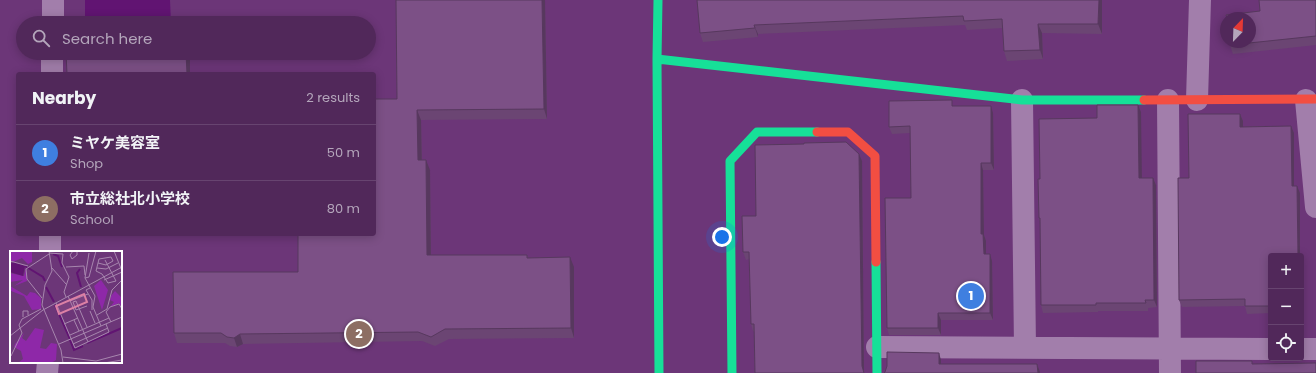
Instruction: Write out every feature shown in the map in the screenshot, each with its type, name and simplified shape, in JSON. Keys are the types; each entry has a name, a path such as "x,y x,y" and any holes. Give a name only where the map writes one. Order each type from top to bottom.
{"street":[{"path":"53,0 53,16"},
{"path":"658,0 659,373"},
{"path":"1197,100 1200,0"},
{"path":"657,59 1022,100 1311,100 1316,207"},
{"path":"52,60 52,72"},
{"path":"1022,100 1025,348"},
{"path":"1168,100 1170,373"},
{"path":"732,373 730,161 757,132 848,132 875,156 877,373"},
{"path":"50,236 50,251"},
{"path":"877,347 1268,349"},
{"path":"1304,349 1316,349"},
{"path":"47,373 48,363"}],"shaded area":[{"path":"85,0 170,0 171,16 85,16"}],"building":[{"path":"396,0 542,0 544,109 417,110 418,160 426,160 427,255 527,255 527,258 570,257 571,328 445,329 431,337 418,332 240,334 234,338 227,337 221,333 174,333 173,272 298,272 298,236 376,236 376,99 397,99"},
{"path":"697,0 1099,0 1098,24 1038,24 1040,50 1004,51 1002,19 964,21 963,16 754,25 755,28 700,33"},
{"path":"1259,0 1316,0 1316,36 1256,42 1256,12 1252,12 1260,11"},
{"path":"66,60 186,60 187,72 67,72"},
{"path":"952,100 952,106 991,106 991,163 981,163 981,234 983,234 984,254 990,254 990,313 938,313 938,328 887,328 885,198 911,198 910,126 889,127 889,101"},
{"path":"1097,105 1138,105 1139,178 1153,178 1154,300 1145,300 1146,303 1041,305 1038,179 1040,179 1039,119 1097,118"},
{"path":"1188,114 1240,114 1240,127 1291,126 1292,186 1297,186 1298,253 1268,253 1268,306 1245,306 1245,299 1179,300 1178,178 1189,178"},
{"path":"846,142 859,154 862,366 864,373 755,373 754,324 751,324 749,252 743,252 742,216 756,216 755,145"},
{"path":"887,352 939,353 939,364 1037,364 1038,373 884,373 887,366"},
{"path":"1196,361 1252,361 1252,364 1316,363 1316,373 1196,373"}],"traffic: fast":[{"path":"658,0 659,373"},
{"path":"657,59 1022,100 1144,100"},
{"path":"732,373 730,161 757,132 817,132"},
{"path":"876,262 877,373"}],"traffic: jam":[{"path":"1144,100 1316,99"},
{"path":"817,132 848,132 875,156 876,262"}],"place":[{"name":"ミヤケ美容室","path":"971,296"},
{"name":"市立総社北小学校","path":"359,334"}]}
